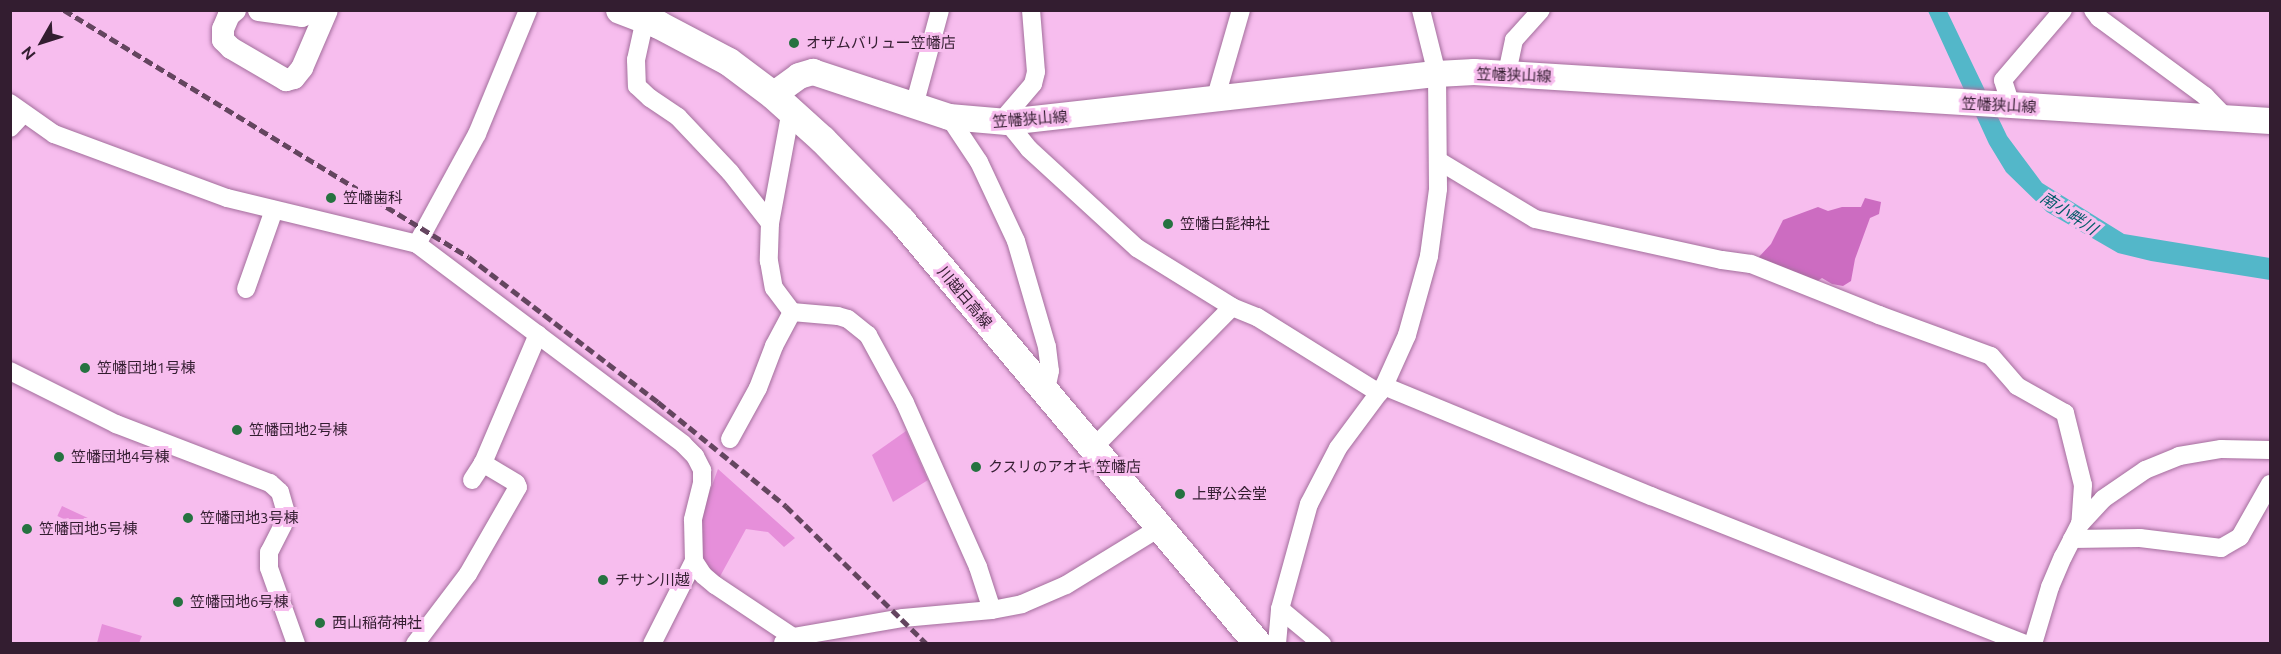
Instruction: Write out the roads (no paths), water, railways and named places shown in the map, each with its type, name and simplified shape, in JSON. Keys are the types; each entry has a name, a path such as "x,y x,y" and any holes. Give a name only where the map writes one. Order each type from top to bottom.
{"main road":[{"name":"川越日高線","path":"647,16 729,62 782,103 824,140 902,221 1258,644"},
{"name":"笠幡狭山線","path":"782,103 799,76 813,72 949,117 1007,122 1437,74 1507,73 2271,121"}],"street":[{"path":"235,10 223,29 223,40 231,48 286,80 294,78 302,68 327,10"},
{"path":"259,10 302,16 313,10"},
{"path":"417,244 477,134 528,10"},
{"path":"914,106 940,10"},
{"path":"1031,10 1036,72 1033,84 1004,118 1053,173 1137,248 1232,308 1257,317 1382,390 2025,644"},
{"path":"1215,100 1241,10"},
{"path":"1277,644 1280,609 1309,504 1338,448 1382,390 1407,335 1429,256 1436,210 1439,161 1437,74 1421,10"},
{"path":"1507,73 1514,40 1541,10"},
{"path":"2008,105 2003,80 2063,10"},
{"path":"2093,10 2099,18 2205,96 2226,118"},
{"path":"647,16 636,60 637,86 678,117 730,172 770,223"},
{"path":"782,103 770,223 769,261 774,288 792,312 848,319 868,335 905,403 978,567 992,610"},
{"path":"10,128 17,109 54,134 227,198 417,244 683,444 695,456 702,470 702,483 693,520 694,561 652,644"},
{"path":"949,117 979,162 1016,241 1047,347 1050,371 1046,394"},
{"path":"1439,161 1535,219 1722,260 1751,264 1991,356 2017,386 2065,413 2083,485 2076,532"},
{"path":"246,289 274,210"},
{"path":"1093,448 1232,308"},
{"path":"730,439 758,388 774,346 792,312"},
{"path":"472,480 483,464 538,334"},
{"path":"10,371 116,424 270,483 280,492 285,510 283,525 269,552 269,568 296,644"},
{"path":"2033,644 2050,587 2076,532 2103,499 2145,470 2161,462 2221,448 2271,450"},
{"path":"415,644 468,574 518,487 516,483 483,464"},
{"path":"2076,532 2221,548 2240,537 2271,484"},
{"path":"694,561 703,575 787,640 903,618 992,610 1022,604 1066,585 1159,528"},
{"path":"1280,609 1322,644"}],"water":[{"name":"南小畔川","path":"1928,11 1947,11 2007,136 2042,183 2124,234 2270,258 2270,280 2151,261 2118,253 2047,212 2006,172 1989,144"}],"railway":[{"path":"64,10 469,257 658,402 786,506 927,644"}],"place":[{"name":"オザムバリュー笠幡店","path":"794,43"},
{"name":"笠幡歯科","path":"331,198"},
{"name":"笠幡白髭神社","path":"1168,224"},
{"name":"笠幡団地1号棟","path":"85,368"},
{"name":"笠幡団地2号棟","path":"237,430"},
{"name":"笠幡団地4号棟","path":"59,457"},
{"name":"クスリのアオキ 笠幡店","path":"976,467"},
{"name":"上野公会堂","path":"1180,494"},
{"name":"笠幡団地3号棟","path":"188,518"},
{"name":"笠幡団地5号棟","path":"27,529"},
{"name":"チサン川越","path":"603,580"},
{"name":"笠幡団地6号棟","path":"178,602"},
{"name":"西山稲荷神社","path":"320,623"}]}
